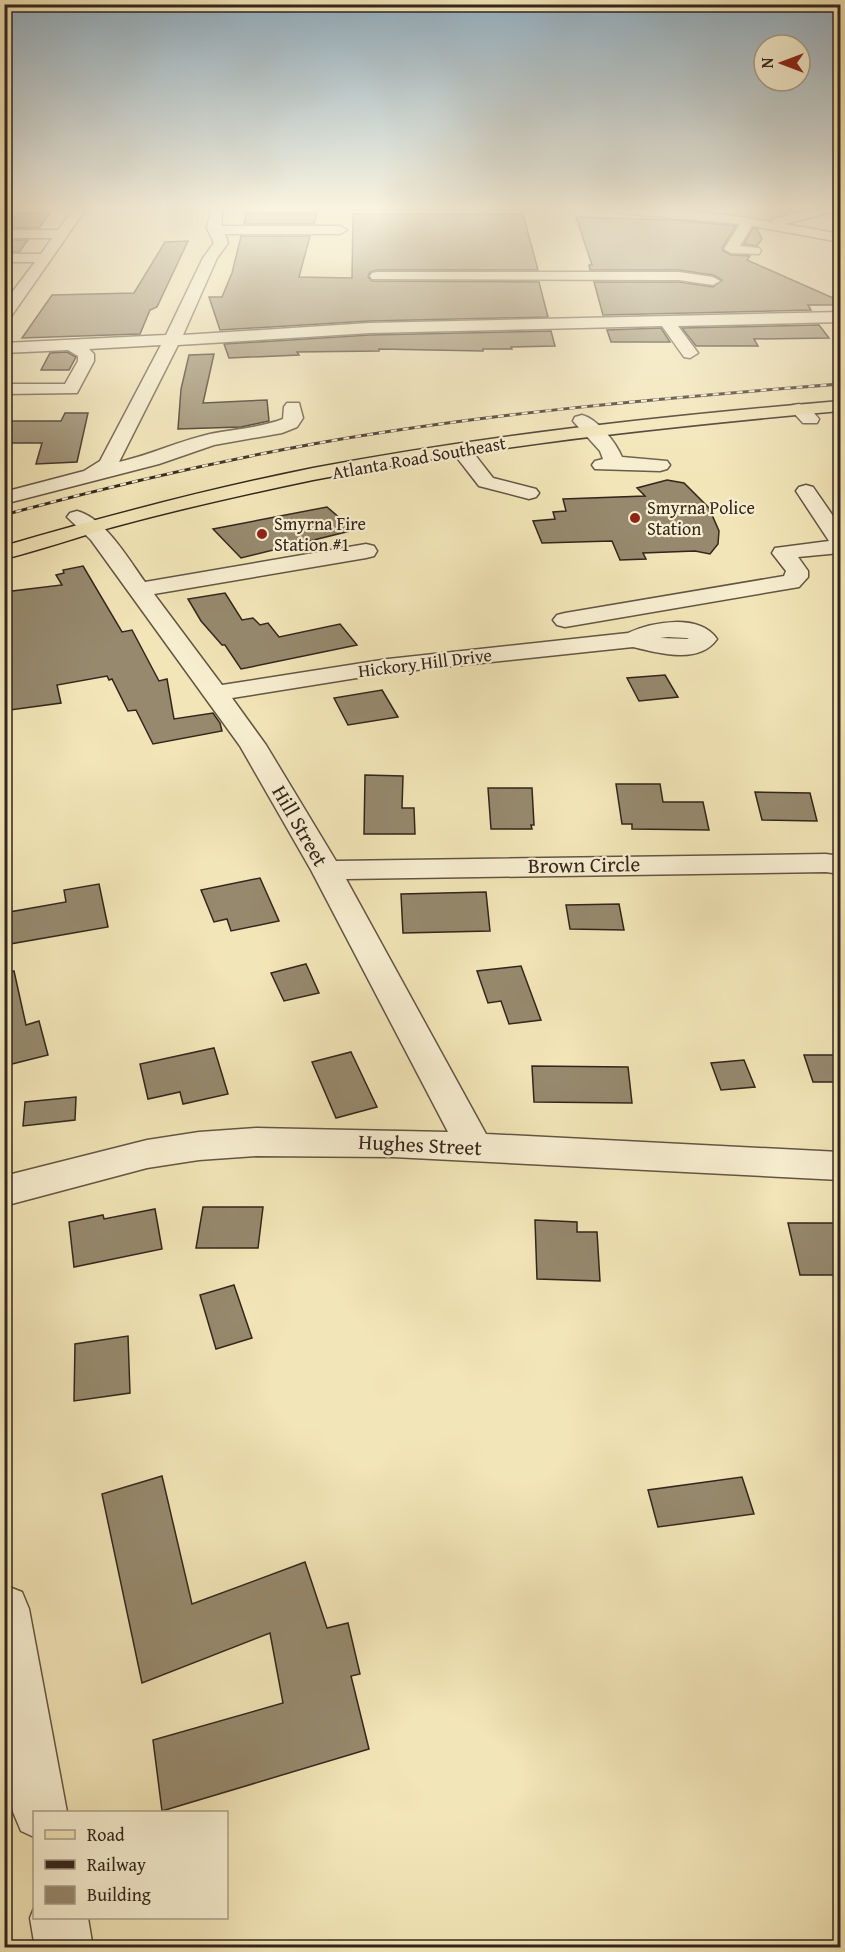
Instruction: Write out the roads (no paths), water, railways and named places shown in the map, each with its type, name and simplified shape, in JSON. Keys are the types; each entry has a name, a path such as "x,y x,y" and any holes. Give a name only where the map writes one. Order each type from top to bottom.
{"main road":[{"name":"Atlanta Road Southeast","path":"263,480 461,450 724,405 840,396"},
{"name":"Atlanta Road Southeast","path":"4,538 453,440 595,427 805,414 840,406"},
{"name":"Atlanta Road Southeast","path":"4,553 84,522"}],"street":[{"path":"4,315 15,300"},
{"path":"97,473 108,465 124,434 111,433 108,429 118,410 138,407 190,300"},
{"path":"4,348 73,346 571,316 667,321 840,317"},
{"path":"667,321 690,352"},
{"path":"4,389 71,389 86,361 86,354 73,346"},
{"path":"4,498 152,460 210,440 275,429 290,423 294,418 293,407"},
{"path":"595,427 628,446 637,463"},
{"path":"595,427 609,449 609,464 660,465"},
{"path":"461,450 486,482 529,493"},
{"path":"806,491 837,530"},
{"name":"Hill Street","path":"84,522 99,535 217,693 252,745 326,870 475,1148"},
{"path":"565,620 791,582 797,578 797,571 783,553 840,547"},
{"path":"140,590 366,551"},
{"name":"Hickory Hill Drive","path":"217,693 388,666 633,640"},
{"name":"Brown Circle","path":"326,870 700,863 840,865"},
{"name":"Hughes Street","path":"4,1191 101,1164 199,1146 315,1141 840,1166"},
{"path":"4,1609 40,1811"},
{"path":"59,1919 64,1947"}],"railway":[{"path":"4,515 196,467 378,433 510,415 840,384"}],"place":[{"name":"Smyrna Police Station","path":"635,518"},
{"name":"Smyrna Fire Station #1","path":"262,534"}]}
